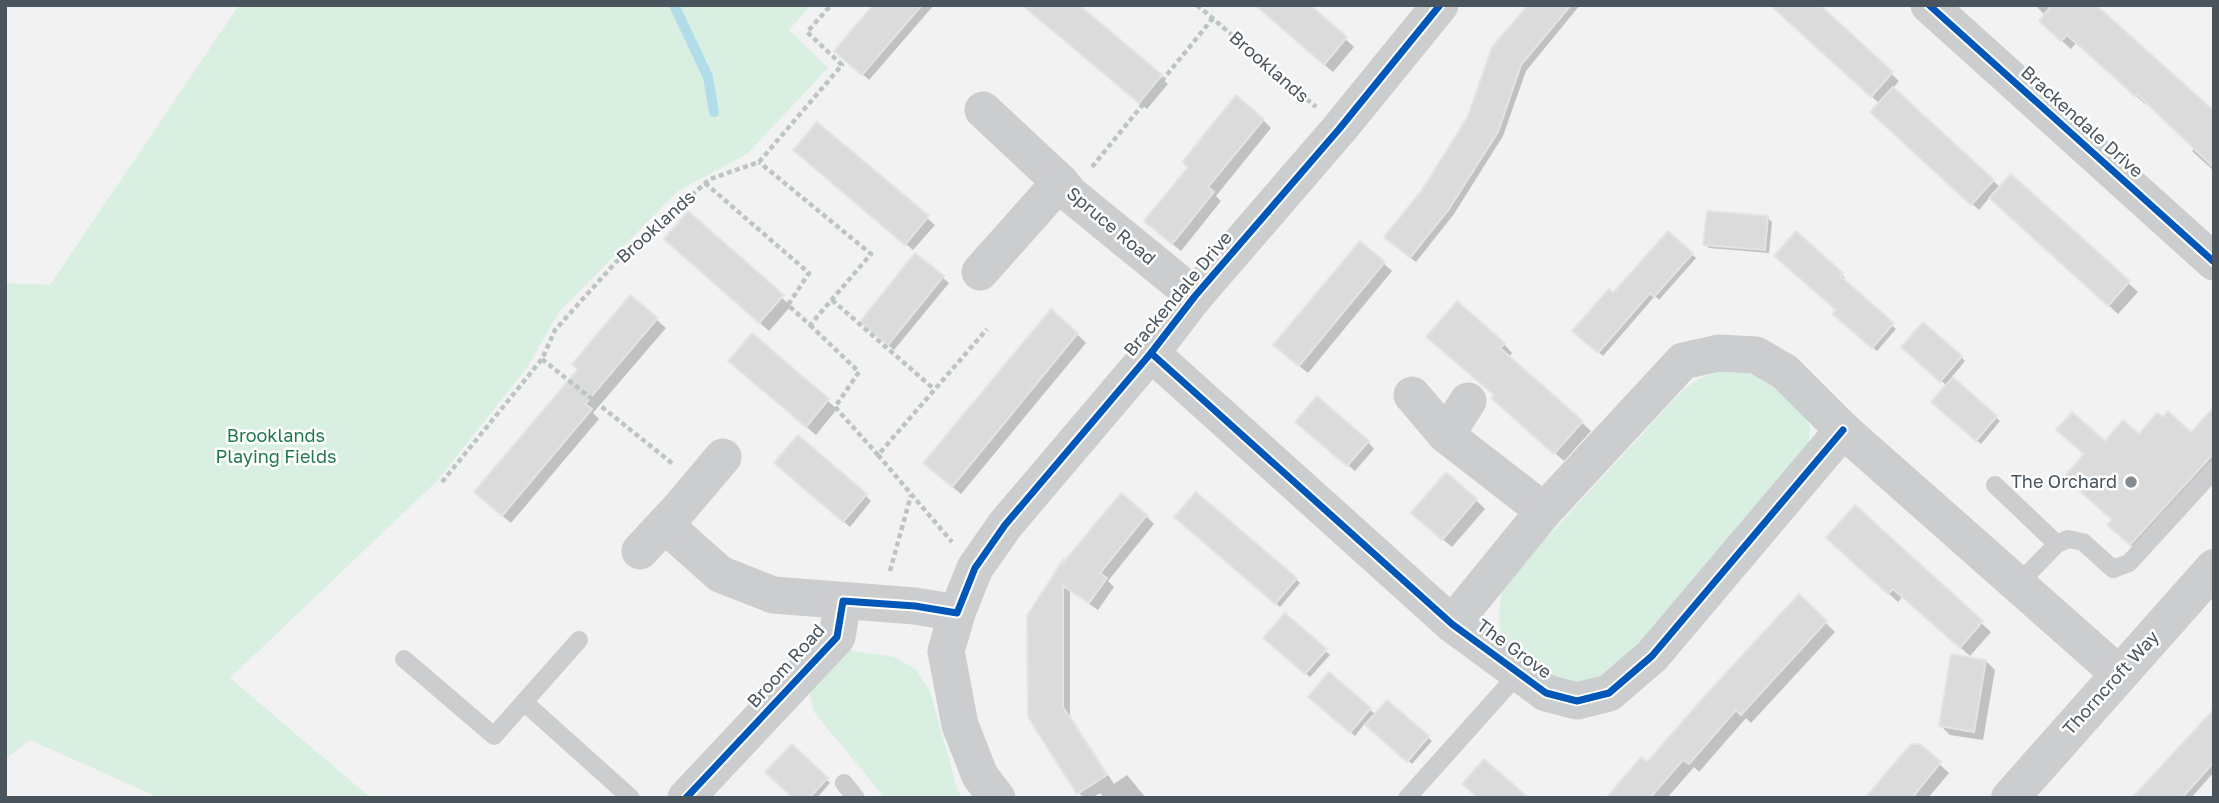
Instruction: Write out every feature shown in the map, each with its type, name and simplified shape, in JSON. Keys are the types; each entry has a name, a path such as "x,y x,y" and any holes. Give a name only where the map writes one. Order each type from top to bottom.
{"street":[{"name":"Brackendale Drive","path":"1929,5 2214,262"},
{"name":"Brackendale Drive","path":"996,798 980,776 960,725 946,651 957,613 975,568 1004,525 1151,353 1195,296 1340,128 1435,7"},
{"name":"Spruce Road","path":"983,110 1065,188 1195,296"},
{"name":"Spruce Road","path":"980,272 1065,188"},
{"name":"The Grove","path":"1151,353 1452,624 1546,693 1577,701 1609,693 1652,656 1843,430"},
{"name":"The Grove","path":"1452,624 1544,511 1683,361 1719,353 1756,355 1785,372 1843,430 2119,674"},
{"path":"1412,395 1446,435 1544,511"},
{"path":"1446,435 1468,401"},
{"path":"640,551 723,457"},
{"name":"Broom Road","path":"665,524 720,574 773,595 935,608 957,613"},
{"name":"Thorncroft Way","path":"2010,798 2214,568"},
{"name":"Broom Road","path":"686,798 837,637 843,601"}],"lane":[{"path":"2018,584 2057,544 2068,539 2083,542 2113,569 2129,563 2214,470"},
{"path":"1995,485 2057,544"},
{"path":"404,659 494,736 579,640"},
{"path":"1406,798 1519,673"},
{"path":"524,702 631,798"},
{"path":"844,783 856,798"}],"path":[{"path":"810,325 871,254 759,162 842,65 807,32 831,5"},
{"path":"1065,188 1213,18"},
{"path":"705,183 808,272 789,305 859,372 835,407 975,568"},
{"path":"832,300 934,390"},
{"path":"878,455 987,329"},
{"path":"542,359 698,484"},
{"path":"881,604 911,495"}],"green space":[{"name":"Brooklands Playing Fields","path":"239,5 811,5 789,30 828,68 747,154 678,191 559,312 527,368 437,481 230,678 371,798 160,798 30,740 5,759 5,283 50,285"},
{"path":"1742,368 1758,374 1801,409 1810,426 1808,450 1622,662 1604,677 1567,687 1521,658 1503,637 1499,623 1504,584 1681,392 1709,375"},
{"path":"848,650 895,657 916,670 930,691 961,798 885,798 814,712 809,690"}],"building":[{"path":"873,5 922,5 862,75 834,51"},
{"path":"1022,5 1079,5 1162,75 1139,103"},
{"path":"1255,5 1310,5 1347,37 1324,65"},
{"path":"1528,5 1571,5 1521,65 1498,132 1449,209 1410,258 1384,237 1422,190 1468,116 1492,47"},
{"path":"1770,5 1820,5 1893,72 1871,97"},
{"path":"2052,5 2096,5 2214,111 2214,168 2137,94 2135,96 2067,35 2061,41 2039,21"},
{"path":"1893,87 1994,180 1971,205 1870,112"},
{"path":"1236,95 1264,119 1208,187 1214,192 1172,244 1144,221 1188,167 1182,162"},
{"path":"817,122 929,216 905,245 793,150"},
{"path":"2011,174 2130,281 2108,306 1989,198"},
{"path":"688,211 784,295 759,323 664,239"},
{"path":"1707,211 1768,216 1765,250 1703,245"},
{"path":"1668,231 1693,253 1654,297 1650,293 1598,353 1572,331 1609,289 1613,293"},
{"path":"1796,231 1843,273 1840,276 1894,323 1872,348 1832,314 1836,310 1774,256"},
{"path":"1360,241 1385,262 1299,366 1273,345"},
{"path":"915,253 944,276 888,345 860,322"},
{"path":"630,295 658,318 585,404 592,409 502,516 474,492 578,369 572,364"},
{"path":"1457,301 1505,343 1500,348 1583,421 1554,454 1491,398 1494,395 1426,337"},
{"path":"1051,309 1078,333 952,487 923,463"},
{"path":"1923,322 1962,356 1940,382 1901,347"},
{"path":"752,333 829,399 806,427 728,361"},
{"path":"1953,377 1997,416 1976,441 1931,402"},
{"path":"1317,396 1369,441 1347,466 1295,422"},
{"name":"The Orchard","path":"2214,407 2214,453 2130,545 2107,525 2112,520 2064,477 2084,454 2056,430 2072,412 2105,441 2123,420 2139,434 2157,413 2163,417 2168,411 2191,432"},
{"path":"798,435 867,494 843,522 774,463"},
{"path":"1446,472 1477,499 1442,540 1411,513"},
{"path":"1196,492 1297,578 1275,604 1174,517"},
{"path":"1121,493 1147,515 1100,573 1107,578 1089,603 1063,586 1063,707 1107,775 1077,794 1028,717 1027,616 1063,560 1063,563"},
{"path":"1855,505 1983,621 1960,648 1893,589 1888,594 1826,538"},
{"path":"1799,594 1827,621 1741,715 1736,710 1689,764 1683,760 1650,798 1606,798 1641,757 1647,762"},
{"path":"1285,613 1327,649 1305,674 1263,638"},
{"path":"1951,654 1986,660 1974,732 1939,726"},
{"path":"1329,672 1371,708 1350,733 1308,697"},
{"path":"1387,700 1429,736 1407,762 1365,725"},
{"path":"2214,709 2214,762 2182,798 2132,798"},
{"path":"792,744 828,778 809,798 793,798 765,772"},
{"path":"1911,744 1920,744 1941,762 1912,798 1865,798"},
{"path":"1484,759 1529,798 1478,798 1462,784"}],"waterway":[{"path":"674,5 708,77 714,112"}],"cycle path":[{"path":"686,798 837,637 843,601 915,606 957,613 975,568 1005,525 1151,353 1195,296 1340,128 1440,5"},
{"path":"1929,5 2214,262"},
{"path":"1151,353 1452,624 1546,693 1577,701 1609,693 1652,656 1843,430"}],"place":[{"name":"The Orchard","path":"2131,482"}]}
